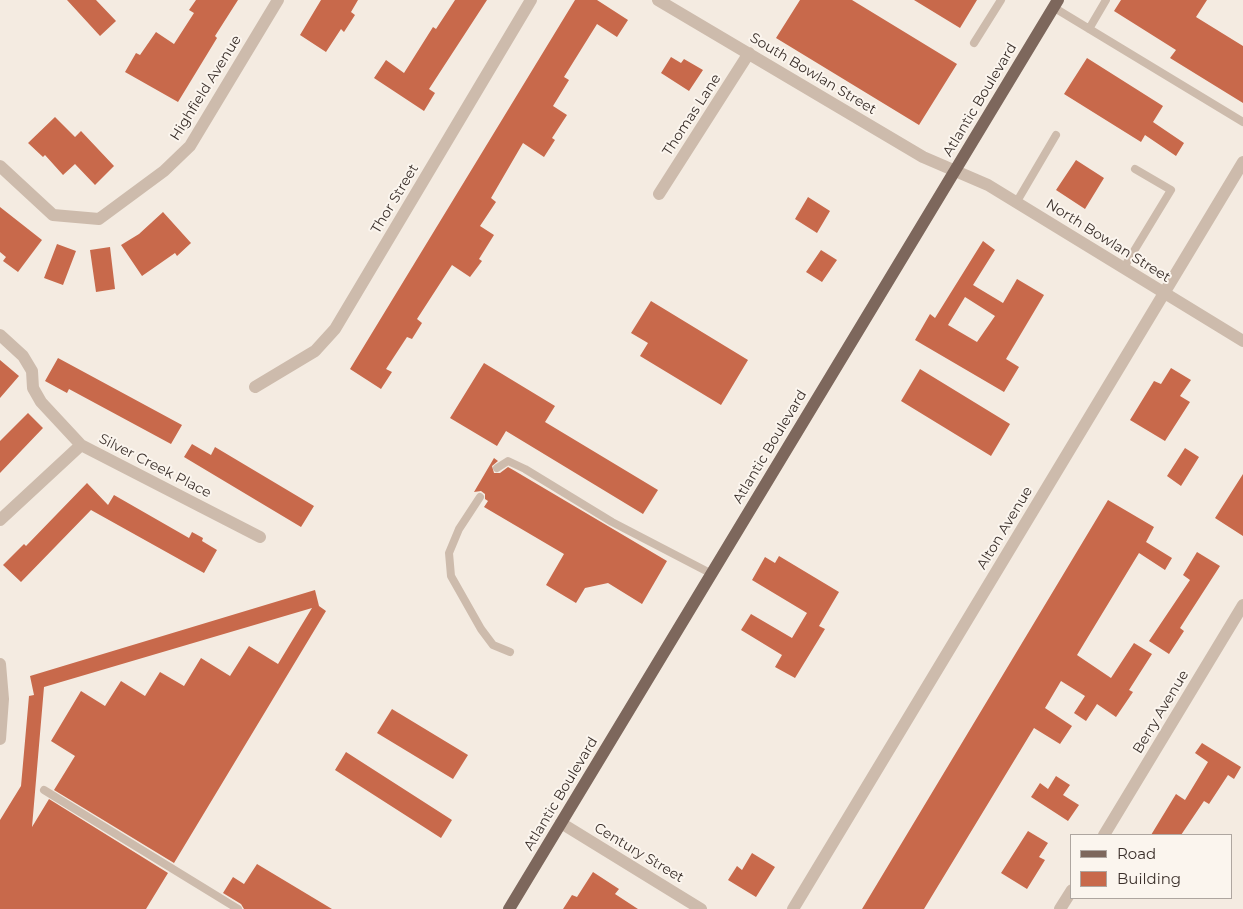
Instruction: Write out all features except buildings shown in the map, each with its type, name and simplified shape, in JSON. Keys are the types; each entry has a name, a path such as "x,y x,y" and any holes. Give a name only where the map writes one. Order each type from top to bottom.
{"main road":[{"name":"Atlantic Boulevard","path":"509,909 1055,4"}],"street":[{"name":"Highfield Avenue","path":"0,166 53,215 99,219 164,171 190,146 278,0"},
{"name":"Thor Street","path":"255,387 315,351 335,329 532,0"},
{"name":"South Bowlan Street","path":"658,0 923,157 954,171"},
{"name":"Thomas Lane","path":"659,194 749,53"},
{"name":"Alton Avenue","path":"793,909 1243,162"},
{"name":"North Bowlan Street","path":"954,171 988,185 1243,341"},
{"path":"0,335 23,356 28,364 32,371 33,388 41,402 81,445"},
{"name":"Silver Creek Place","path":"0,520 81,445 260,537"},
{"name":"Berry Avenue","path":"1105,834 1243,605"},
{"path":"0,664 3,699 0,739"},
{"name":"Century Street","path":"561,823 701,909"},
{"path":"1060,909 1070,893"}],"lane":[{"path":"974,43 1001,0"},
{"path":"1089,29 1106,0"},
{"path":"1055,4 1089,29 1243,122"},
{"path":"1016,203 1056,136"},
{"path":"1124,269 1171,190 1135,169"},
{"path":"497,468 500,464 504,465 508,461 612,522 712,574"},
{"path":"480,497 459,528 449,553 451,576 481,629 493,645 510,652"},
{"path":"44,790 238,909"}]}
